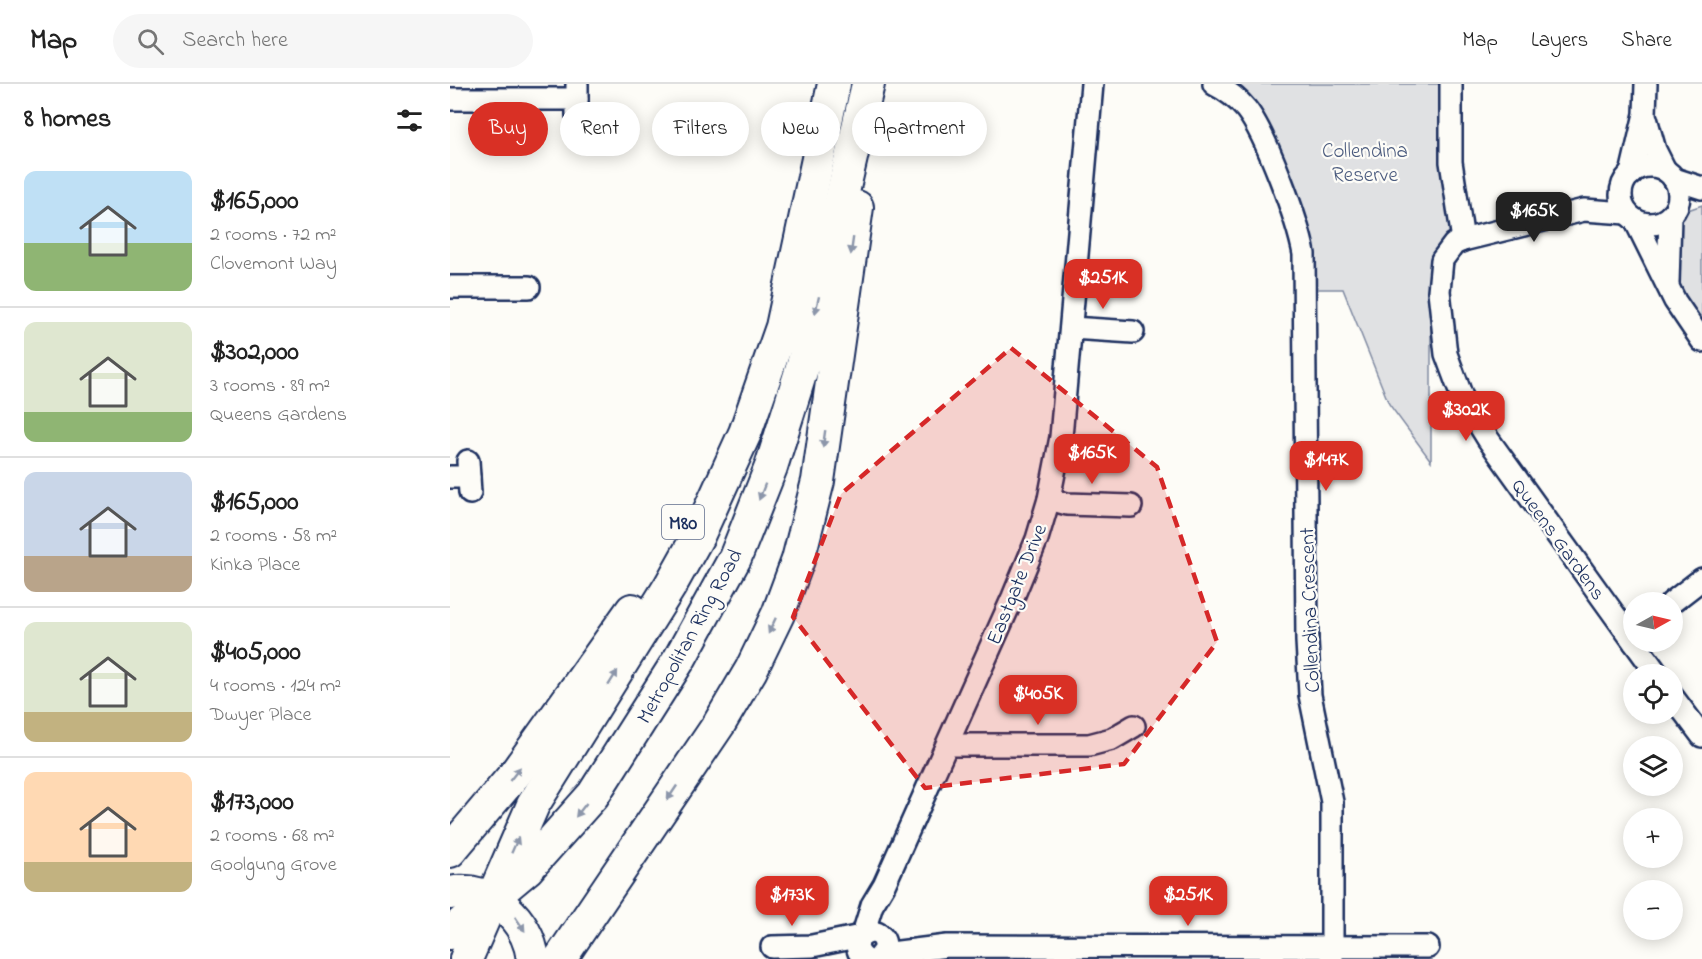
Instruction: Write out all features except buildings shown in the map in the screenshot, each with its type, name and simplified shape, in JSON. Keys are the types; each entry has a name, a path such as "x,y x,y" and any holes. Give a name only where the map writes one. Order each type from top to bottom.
{"highway":[{"name":"Metropolitan Ring Road","path":"830,102 834,84"},
{"name":"Metropolitan Ring Road","path":"450,933 492,899 549,847 593,795 680,658 735,558 771,468 803,365 868,84"},
{"path":"560,959 735,698 766,641 788,588 806,533 818,481 850,264 872,84"},
{"name":"M80","path":"450,851 515,774 607,646 638,600 688,513 723,437 747,374 818,156"},
{"name":"Metropolitan Ring Road","path":"466,959 533,805 670,586 724,483 765,380 782,327 819,156"},
{"path":"450,893 469,892 492,899 517,919 526,933 533,959"}],"street":[{"name":"Eastgate Drive","path":"872,950 873,905 948,745 1037,539 1049,499 1061,436 1092,84"},
{"name":"Collendina Crescent","path":"1214,84 1235,98 1254,121 1297,226 1304,254 1308,659 1310,695 1332,802 1332,953"},
{"path":"1451,84 1451,162 1456,192 1469,238 1584,210 1631,216 1653,224 1702,201"},
{"path":"1646,84 1645,114 1621,194 1686,320 1702,341"},
{"path":"450,99 577,99"},
{"path":"1645,114 1655,150 1679,194 1673,213 1668,284"},
{"path":"1584,210 1647,166 1702,188"},
{"name":"Queens Gardens","path":"1469,238 1448,250 1439,270 1440,315 1446,354 1453,375 1462,397 1488,439 1623,624"},
{"path":"450,287 529,289"},
{"path":"1071,328 1133,332"},
{"path":"1049,499 1067,504 1131,506"},
{"path":"1683,594 1702,579"},
{"path":"1683,711 1702,736"},
{"path":"948,745 1089,745 1112,739 1134,726"},
{"path":"772,947 813,946 872,950 947,946 1332,953 1428,947"}],"highlighted area":[{"path":"1011,348 1157,467 1217,642 1124,764 925,788 793,617 841,494"}],"green space":[{"name":"Collendina Reserve","path":"1231,84 1443,84 1454,230 1431,273 1431,461 1389,404 1343,289 1314,289"},
{"path":"1702,205 1702,328 1686,300 1678,276 1676,220 1688,210"}]}
